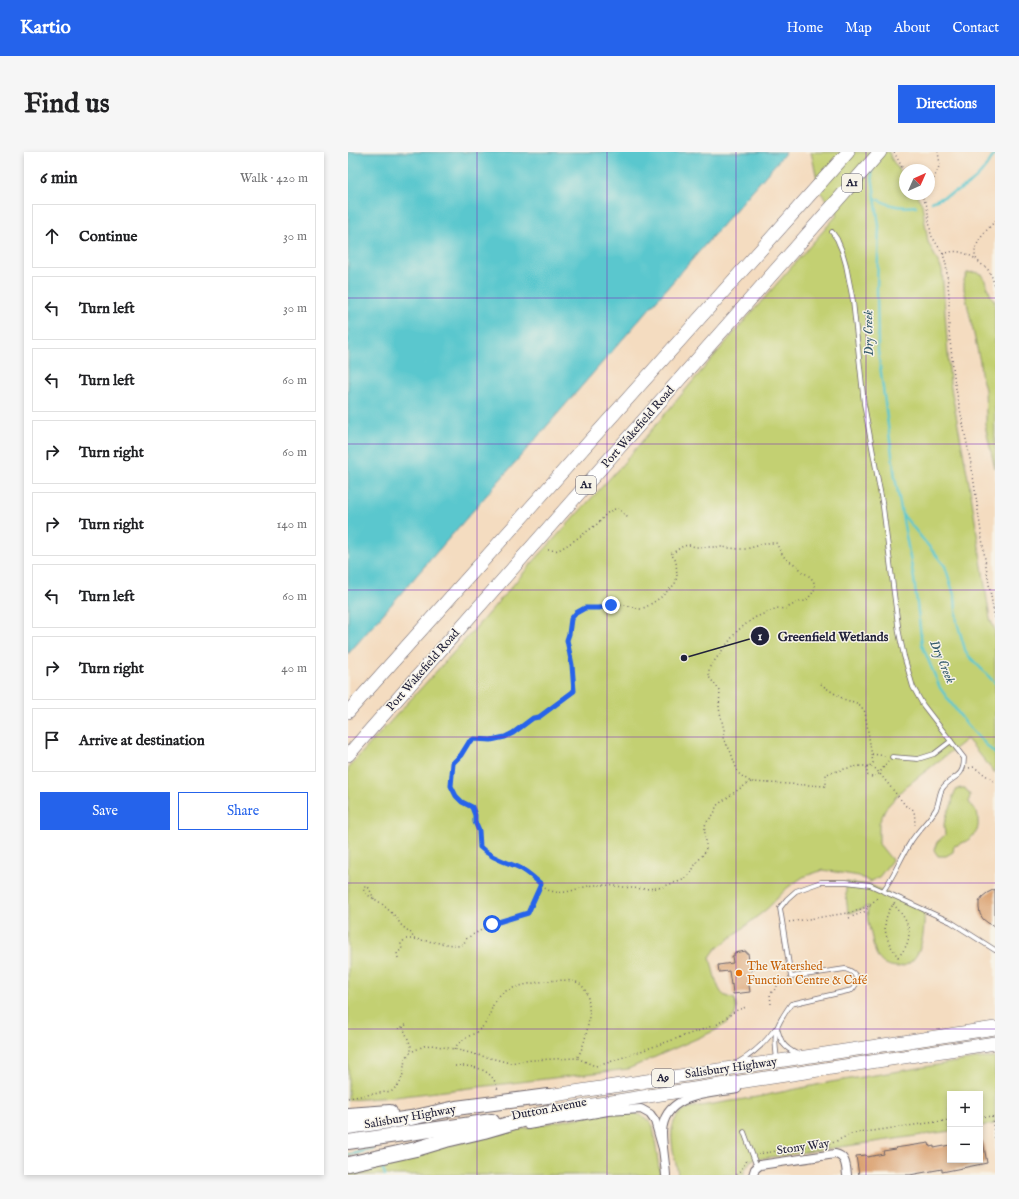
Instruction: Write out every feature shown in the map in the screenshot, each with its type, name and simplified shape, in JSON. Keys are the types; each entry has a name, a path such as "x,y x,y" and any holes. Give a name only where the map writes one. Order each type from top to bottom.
{"highway":[{"name":"A1","path":"348,712 848,152"},
{"name":"Port Wakefield Road","path":"348,755 880,152"},
{"name":"Salisbury Highway","path":"348,1127 411,1118 456,1108 548,1096 995,1028"},
{"name":"Salisbury Highway","path":"348,1142 995,1043"},
{"path":"778,1061 778,1077"},
{"path":"348,1115 456,1108"},
{"path":"348,1164 416,1149 550,1112"}],"street":[{"name":"Dutton Avenue","path":"666,1175 662,1130 668,1111 680,1101 690,1097 757,1085 778,1077"},
{"name":"Dutton Avenue","path":"416,1149 547,1121 608,1111 641,1109 653,1118 663,1149"},
{"name":"Stony Way","path":"757,1167 766,1164 835,1154 843,1158 846,1164 847,1175"},
{"path":"753,1175 757,1167"}],"lane":[{"path":"832,232 842,251 852,293 864,404 883,507 899,633 904,656 913,687 924,705 964,758 964,766 959,775 944,786 939,795 938,805 902,854 891,879 883,891"},
{"path":"892,757 918,760 934,754 951,741"},
{"path":"778,1061 774,1040 780,1019 791,1004 852,990 856,986 857,980 855,974 845,969 791,977 781,923 780,908 796,891 821,882 846,882 870,885 951,922 995,950"},
{"path":"777,1027 780,1041 784,1046 788,1050 804,1058"},
{"path":"724,1069 753,1053 763,1044 777,1027"},
{"path":"744,1132 757,1167"}],"path":[{"path":"894,152 900,164"},
{"path":"935,176 940,164 938,152"},
{"path":"924,200 927,206 931,235 943,254 946,264 949,295 949,332 955,384 972,469 995,620"},
{"path":"977,260 975,254 977,246 987,230 995,221"},
{"path":"943,254 958,250 968,254 977,260 988,271 995,286"},
{"path":"548,550 558,550 571,542 594,527 607,512 618,508 628,518"},
{"path":"751,782 716,806 715,813 704,827 706,843 705,853 694,865 690,875 681,881 656,888 636,889 596,885 574,891 552,892 545,889 530,874 487,854 480,847 479,831 475,822 475,815 472,807 462,802 456,796 451,786 453,763 461,755 469,742 474,739 497,739 513,733 533,718 539,717 574,691 572,665 567,640 570,622 576,613 585,608 599,608 620,604 640,609 646,607 660,598 675,584 677,576 676,561 671,554 683,546 689,545 706,548 720,547 746,549 776,543 784,556 798,566 802,572 808,574 813,580 815,585 814,591 806,601 798,602 785,609 777,608 754,618 737,632 709,668 709,677 720,691 719,708 724,730 723,739 730,750 737,770 740,775 751,782 826,786 826,774 854,766 876,769 902,802 914,810 917,832"},
{"path":"821,684 824,688 834,692 845,700 856,702 861,705 867,720 873,763 866,770 869,777 875,777 892,757 872,754"},
{"path":"959,775 974,767 995,782"},
{"path":"398,958 397,953 402,949 401,944 406,939 459,946 464,943 467,938 492,924 528,913 541,884"},
{"path":"374,899 369,888 365,887 363,889 366,894 374,899 381,903 394,915 402,926 411,933 414,939"},
{"path":"849,918 864,912 883,891"},
{"path":"893,904 905,918 909,928 906,947 898,957 887,941 885,929 886,916 893,904 900,899"},
{"path":"781,923 854,912 869,906 873,902"},
{"path":"771,1004 770,994 779,982 791,977"},
{"path":"454,1049 458,1043 477,1032 485,1024 490,1015 491,1007 497,998 504,992 546,980 566,981 579,983 586,991 589,1000 590,1013 586,1038 582,1051 577,1058"},
{"path":"348,1098 392,1091 400,1083 405,1059 411,1052 424,1046 431,1045 454,1049 510,1063 532,1060 577,1058 595,1066 635,1054 718,1024 735,1011 746,1007"},
{"path":"398,1029 408,1024"},
{"path":"403,1027 411,1046 411,1052"},
{"path":"454,1066 463,1065 491,1074 497,1085 500,1102"},
{"path":"983,1116 995,1117"},
{"path":"992,1117 995,1140"},
{"path":"737,1175 746,1161 753,1155 773,1151 828,1145 851,1134 947,1120"}],"green space":[{"path":"811,152 889,152 899,170 899,200 920,200 922,204 928,242 942,270 950,383 971,494 990,619 995,630 995,773 967,739 904,788 886,808 879,823 879,844 892,860 879,877 870,882 859,876 823,870 803,877 787,888 768,908 715,950 710,957 717,985 723,995 735,999 736,1012 730,1021 714,1031 628,1069 395,1097 348,1100 348,768 621,466 732,335 838,214 820,192"},
{"path":"975,272 982,274 991,296 995,301 995,469 986,430 985,390 964,289 964,280 967,273"},
{"path":"965,788 970,795 969,802 977,812 977,831 967,841 954,846 953,852 946,856 938,856 934,850 937,842 945,835 944,824 952,804 953,796 957,789"},
{"path":"846,882 870,885 924,910 923,937 917,954 912,961 905,965 896,967 881,962 875,951 868,924 867,913 869,906 848,913"},
{"path":"981,1058 995,1058 995,1124 983,1126 983,1091 947,1091 947,1131 751,1160 744,1171 744,1175 678,1175 673,1148 672,1129 680,1113 688,1108 757,1097 831,1082"},
{"path":"611,1112 634,1113 644,1117 653,1126 660,1175 348,1175 348,1168 544,1124"}],"water":[{"path":"348,152 786,152 348,654"}],"building":[{"path":"995,889 995,926 983,919 980,914 979,902 982,897"},
{"name":"The Watershed Function Centre & Café","path":"746,951 746,953 748,953 749,961 755,961 756,969 751,969 752,978 748,979 750,992 733,994 729,971 719,972 718,965 733,963 732,956 734,956 734,953"},
{"path":"983,1141 987,1163 942,1172 942,1169 910,1175 859,1175 856,1156 866,1155 867,1157 884,1154 883,1151 896,1149 895,1148 929,1143 930,1147 934,1146 934,1148 947,1146 947,1163 983,1163"}],"waterway":[{"path":"931,202 969,184 982,172 995,154"},
{"name":"Dry Creek","path":"871,168 879,226 877,288 878,351 895,477 914,579 922,645 940,688 967,725 995,754"},
{"path":"875,198 895,206 916,206"},
{"name":"Dry Creek","path":"903,515 945,566 955,598 957,622 966,653 995,683"},
{"path":"348,1155 373,1149"},
{"path":"382,1167 385,1175"}],"place":[{"name":"Greenfield Wetlands","path":"684,658"},
{"name":"The Watershed Function Centre & Café","path":"739,973"}],"route":[{"path":"492,924 528,913 541,884 530,874 487,854 480,847 479,831 475,822 475,815 472,807 462,802 456,796 451,786 453,763 461,755 469,742 474,739 491,740 505,737 533,718 539,717 574,691 572,665 567,640 571,619 576,613 585,608 593,609 611,605"}]}
